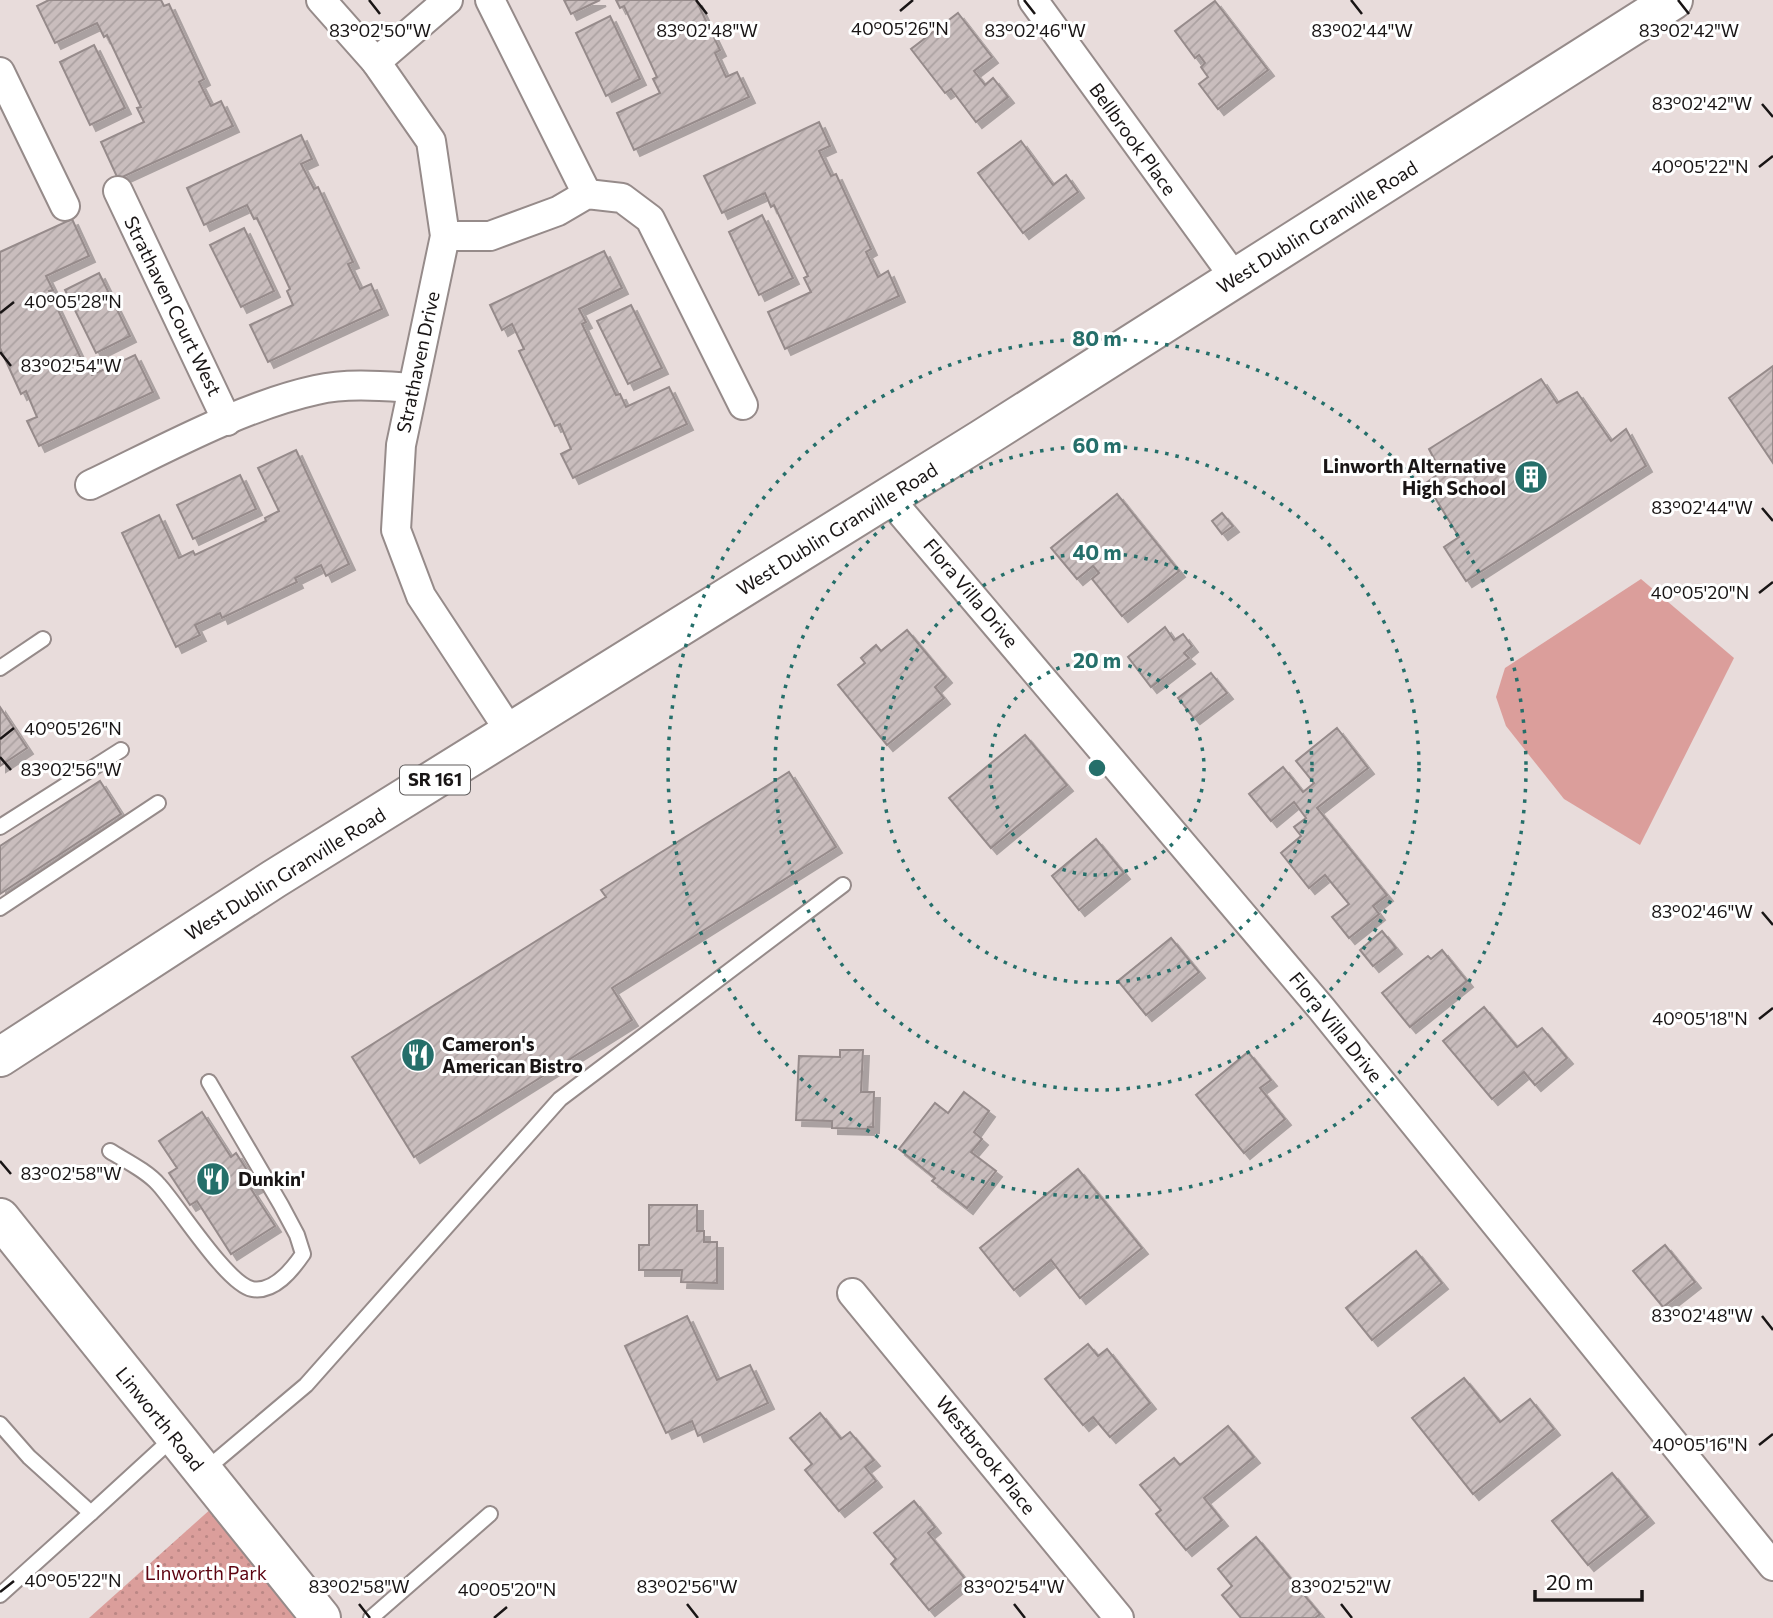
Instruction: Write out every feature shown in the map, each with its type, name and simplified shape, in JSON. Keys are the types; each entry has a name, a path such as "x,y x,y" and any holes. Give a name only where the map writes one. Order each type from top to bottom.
{"main road":[{"name":"West Dublin Granville Road","path":"0,1057 274,879 888,497 1673,0"},
{"name":"Linworth Road","path":"0,1219 321,1618"}],"street":[{"name":"Strathaven Drive","path":"321,0 376,62 431,141 445,236 401,445 396,530 421,596 511,733"},
{"path":"376,62 448,0"},
{"path":"490,0 587,194"},
{"name":"Bellbrook Place","path":"1033,0 1234,278"},
{"path":"0,72 65,206"},
{"name":"Strathaven Court West","path":"118,191 227,421"},
{"path":"445,236 490,236 558,211 587,194 622,198 650,219 743,405"},
{"name":"Strathaven Court West","path":"90,485 270,403 318,389 377,386 412,388"},
{"name":"Flora Villa Drive","path":"888,497 1321,1007 1773,1566"},
{"name":"Westbrook Place","path":"852,1293 1119,1618"}],"lane":[{"path":"0,668 44,639"},
{"path":"0,827 121,750"},
{"path":"0,908 159,803"},
{"path":"203,1472 306,1385 560,1099 843,885"},
{"path":"110,1151 157,1183 242,1286 256,1290 269,1287 290,1272 303,1254 298,1235 209,1082"},
{"path":"0,1424 29,1457 91,1513"},
{"path":"0,1595 174,1436"},
{"path":"371,1618 490,1514"}],"green space":[{"path":"1641,579 1734,658 1640,845 1564,799 1506,726 1496,697 1505,668"},
{"name":"Linworth Park","path":"213,1507 301,1618 89,1618"}],"building":[{"path":"49,0 161,0 164,6 169,4 204,79 199,82 211,106 221,101 233,126 118,179 101,142 144,122 137,108 141,107 107,35 104,37 97,23 55,43 37,6"},
{"path":"564,0 600,0 571,14"},
{"path":"616,0 696,0 720,50 715,53 726,77 737,72 749,97 634,150 617,113 660,93 653,79 657,77 624,6 620,8"},
{"path":"1215,1 1268,70 1218,109 1199,84 1208,77 1201,67 1205,63 1199,55 1195,58 1175,31"},
{"path":"958,13 992,57 974,71 985,85 993,78 1008,97 976,122 951,89 945,93 911,49"},
{"path":"610,16 640,79 606,96 576,33"},
{"path":"94,45 125,108 90,125 60,62"},
{"path":"819,122 830,146 819,151 831,176 836,174 871,249 866,252 878,277 888,271 899,296 785,349 768,312 811,292 804,278 808,276 774,205 771,207 765,193 722,213 704,176"},
{"path":"301,135 312,159 301,164 314,189 318,187 353,262 348,264 360,289 371,284 382,309 268,362 250,325 293,305 287,291 290,289 257,218 254,219 247,205 204,225 187,188"},
{"path":"1021,141 1053,185 1066,175 1078,192 1023,233 978,173"},
{"path":"762,215 793,278 759,295 729,232"},
{"path":"72,219 89,256 46,276 53,290 49,291 83,363 86,361 92,375 135,355 153,392 39,446 27,421 37,417 26,391 21,394 0,348 0,252"},
{"path":"244,228 274,291 241,307 210,245"},
{"path":"604,251 622,288 579,309 586,322 582,324 616,395 620,394 626,407 669,387 687,424 573,478 561,454 571,449 560,424 555,426 519,351 524,349 512,324 502,330 490,305"},
{"path":"99,273 130,336 96,353 65,290"},
{"path":"631,305 662,368 628,384 597,321"},
{"path":"1773,366 1773,463 1729,398"},
{"name":"Linworth Alternative High School","path":"1541,379 1557,403 1577,392 1611,441 1626,429 1646,466 1466,581 1444,547 1459,537 1426,483 1441,472 1429,449"},
{"path":"296,450 349,564 326,576 321,565 295,578 297,582 222,618 220,613 195,625 200,635 176,647 122,533 159,515 179,558 193,551 195,555 266,521 265,518 279,511 258,468"},
{"path":"240,475 256,509 193,539 177,505"},
{"path":"1117,494 1179,571 1122,616 1092,579 1099,573 1093,566 1077,579 1051,548"},
{"path":"1222,513 1233,526 1222,534 1212,521"},
{"path":"1165,627 1174,640 1183,634 1192,646 1184,653 1189,658 1151,687 1128,657"},
{"path":"907,630 946,677 935,687 944,698 887,745 838,685 865,663 861,658 876,645 881,651"},
{"path":"1211,673 1227,693 1194,718 1178,698"},
{"path":"0,707 27,748 0,766"},
{"path":"1337,728 1368,768 1317,808 1387,895 1373,906 1379,914 1349,938 1332,917 1349,904 1325,875 1309,888 1281,853 1301,836 1294,827 1306,818 1294,802 1271,821 1249,794 1283,767 1303,792 1314,783 1296,761"},
{"path":"1025,735 1067,785 991,848 949,798"},
{"path":"789,772 836,847 612,988 632,1020 414,1157 352,1057 606,897 601,890"},
{"path":"100,781 121,814 0,894 0,846"},
{"path":"1096,839 1124,873 1079,910 1052,876"},
{"path":"1382,931 1396,948 1373,966 1360,950"},
{"path":"1171,938 1199,972 1146,1015 1118,981"},
{"path":"1442,950 1467,981 1410,1027 1382,993 1428,956 1431,959"},
{"path":"1484,1007 1517,1047 1542,1028 1567,1058 1535,1085 1524,1072 1492,1099 1443,1041"},
{"path":"840,1050 863,1050 861,1092 874,1092 873,1127 868,1129 832,1128 832,1121 796,1120 799,1056 840,1057"},
{"path":"1248,1052 1271,1080 1260,1088 1285,1119 1244,1153 1196,1095"},
{"path":"964,1092 989,1111 974,1132 982,1139 971,1152 996,1171 967,1208 932,1181 935,1178 899,1149 935,1103 948,1113"},
{"name":"Dunkin'","path":"202,1112 231,1157 236,1153 257,1186 251,1189 275,1226 231,1254 197,1201 190,1205 169,1173 177,1168 159,1141"},
{"path":"1078,1169 1142,1248 1080,1298 1051,1260 1014,1290 980,1248"},
{"path":"649,1205 697,1205 697,1231 704,1231 704,1242 717,1242 717,1283 681,1282 682,1270 639,1270 639,1245 649,1245"},
{"path":"1665,1245 1695,1282 1663,1307 1633,1271"},
{"path":"1416,1251 1442,1283 1372,1340 1346,1308"},
{"path":"687,1316 717,1380 750,1365 768,1403 698,1436 692,1421 666,1433 625,1346"},
{"path":"1088,1344 1098,1356 1107,1349 1150,1403 1110,1437 1093,1417 1083,1425 1045,1379"},
{"path":"1464,1378 1500,1422 1530,1399 1554,1429 1473,1494 1412,1418"},
{"path":"820,1413 841,1439 850,1432 874,1460 865,1467 876,1481 839,1511 805,1470 812,1464 790,1438"},
{"path":"1228,1426 1254,1457 1204,1498 1222,1520 1186,1550 1156,1514 1161,1510 1140,1485 1174,1458 1180,1465"},
{"path":"1612,1473 1648,1517 1588,1565 1552,1521"},
{"path":"914,1501 935,1527 928,1533 966,1580 929,1610 891,1564 896,1559 874,1533"},
{"path":"1256,1537 1320,1614 1315,1618 1241,1618 1222,1595 1232,1586 1218,1569"}],"place":[{"name":"Linworth Alternative High School","path":"1531,477"},
{"name":"Cameron's American Bistro","path":"418,1055"},
{"name":"Dunkin'","path":"213,1179"}]}
